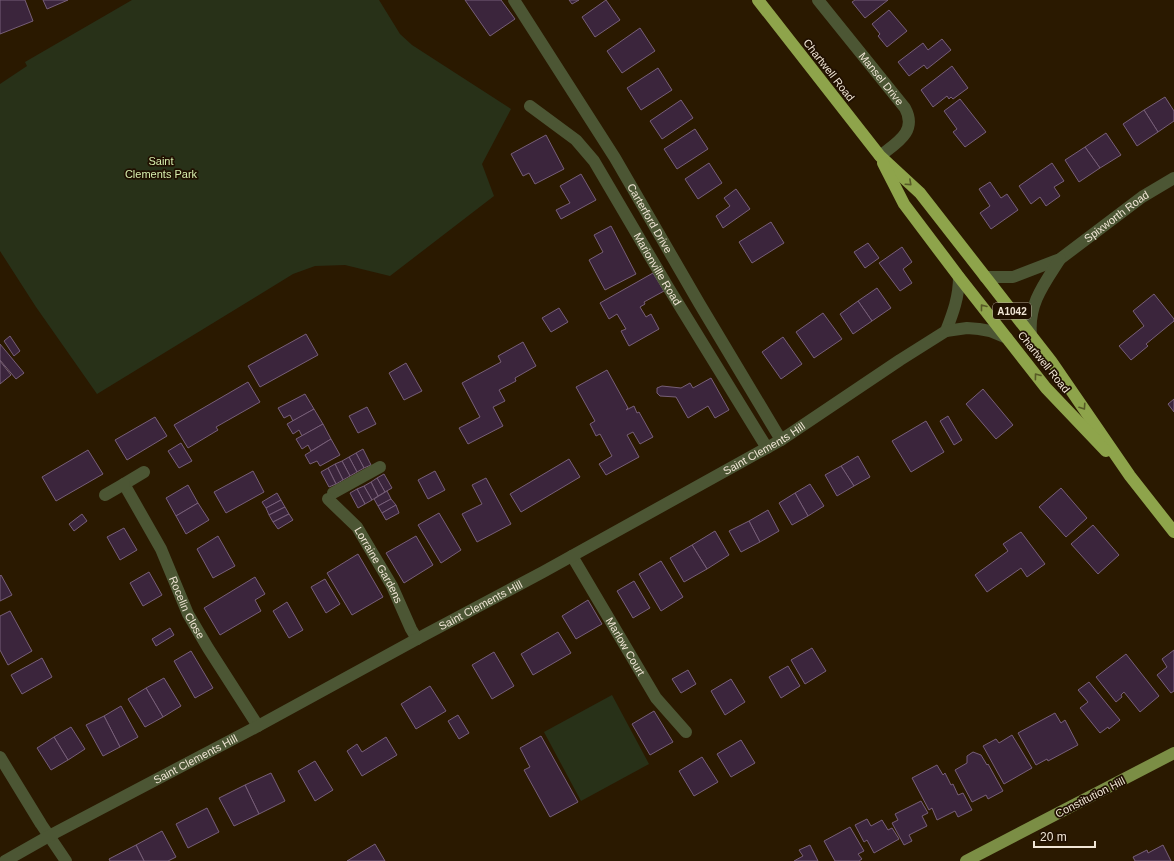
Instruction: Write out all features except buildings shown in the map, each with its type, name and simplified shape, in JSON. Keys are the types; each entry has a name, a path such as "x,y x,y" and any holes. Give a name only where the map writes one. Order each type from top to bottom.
{"highway":[{"name":"Chartwell Road","path":"758,0 880,156 920,193 1060,373 1130,476 1174,532"},
{"name":"Chartwell Road","path":"880,156 904,204 959,277 1046,388 1130,476"}],"main road":[{"name":"Constitution Hill","path":"966,861 1173,754"}],"street":[{"name":"Carterford Drive","path":"514,0 615,158 699,304 781,440"},
{"name":"Mansel Drive","path":"818,0 909,113 910,123 908,131 880,156"},
{"name":"Marionville Road","path":"530,106 576,140 594,161 668,287 767,448"},
{"name":"Spixworth Road","path":"985,277 1013,277 1060,259 1142,197 1174,178"},
{"name":"Spixworth Road","path":"1031,335 1029,322 1033,306 1044,283 1060,259"},
{"path":"946,331 955,309 959,292 959,277"},
{"name":"Saint Clements Hill","path":"5,861 572,556 767,448 946,331 967,328 979,329 990,331 1007,338"},
{"name":"Lorraine Gardens","path":"380,467 331,496 357,527 392,586 417,639"},
{"path":"105,495 144,472"},
{"name":"Rocelin Close","path":"124,484 161,549 188,614 258,726"},
{"name":"Marlow Court","path":"572,556 656,698 686,732"},
{"path":"0,757 66,861"}],"green space":[{"name":"Saint Clements Park","path":"132,0 379,0 400,34 412,45 511,109 482,164 494,196 390,276 345,265 315,266 293,274 97,394 36,307 0,251 0,84 27,66 25,62"},
{"path":"612,695 649,764 581,801 544,732"}]}
